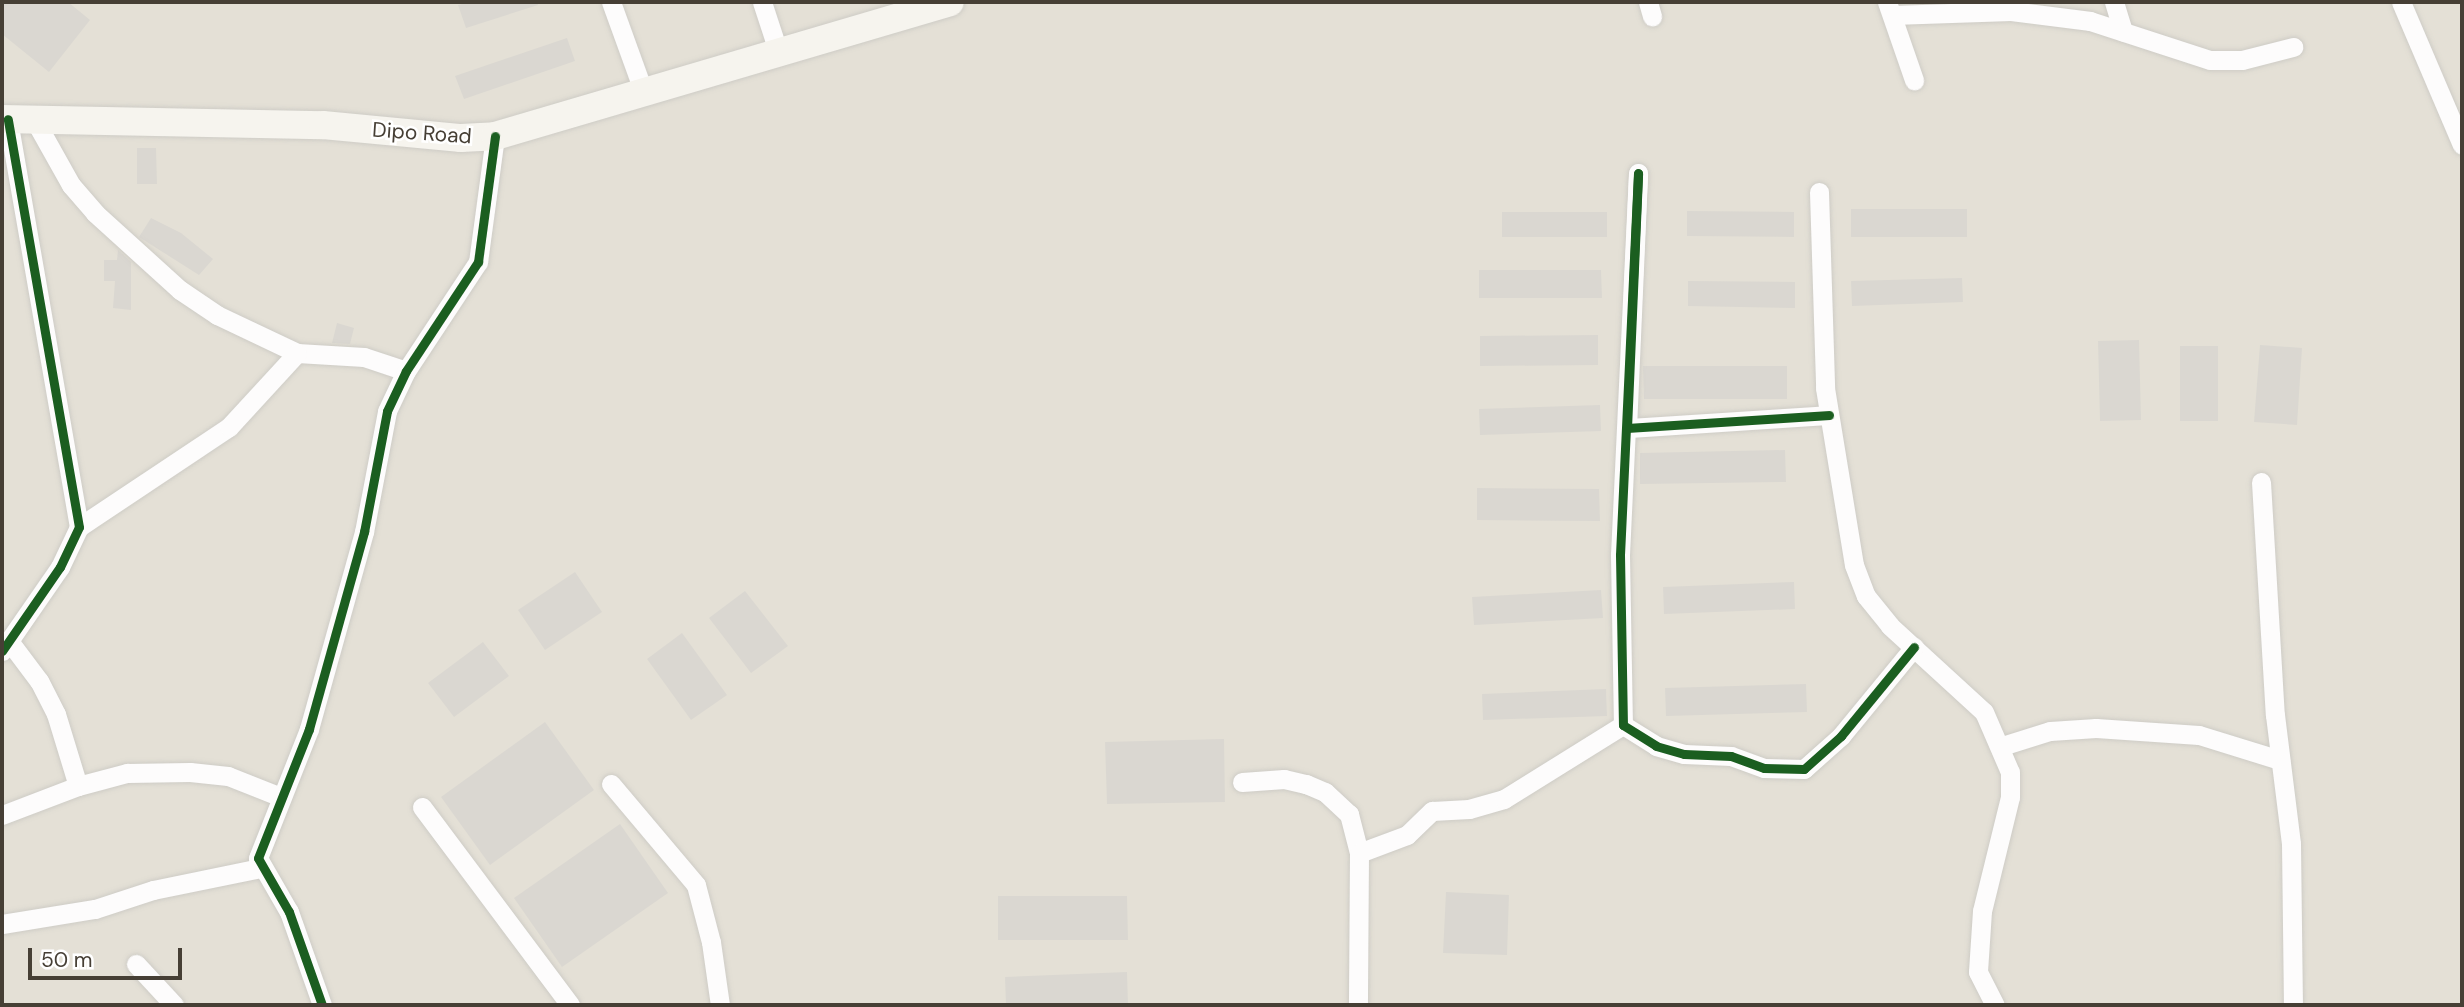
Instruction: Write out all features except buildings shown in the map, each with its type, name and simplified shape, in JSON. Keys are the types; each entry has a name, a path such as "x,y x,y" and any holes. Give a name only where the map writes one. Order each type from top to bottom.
{"main road":[{"name":"Dipo Road","path":"15,119 495,136 950,2"}],"street":[{"path":"611,2 644,93"},
{"path":"762,2 779,54"},
{"path":"2114,2 2123,32"},
{"path":"2401,2 2462,145"},
{"path":"1914,80 1890,8 2011,11 2090,21 2210,60 2242,60 2293,47"},
{"path":"15,119 71,185 180,290 217,315 297,353 364,357 406,371"},
{"path":"15,119 79,527"},
{"path":"322,1005 289,912 260,868 261,840 309,729 364,531 387,411 406,371 478,262 495,136"},
{"path":"1623,725 1620,555 1638,173 1627,428"},
{"path":"1819,192 1829,415 1854,565 1866,596 1914,647 1984,712 2003,747 2010,772 2010,797 1982,911 1979,972 1995,1005"},
{"path":"78,786 56,714 39,681 5,646 60,567 79,527 229,427 297,353"},
{"path":"1627,428 1829,415"},
{"path":"2261,482 2280,760 2291,844 2293,1005"},
{"path":"1623,725 1656,746 1684,754 1731,756 1764,768 1804,769 1834,743 1914,647"},
{"path":"1359,853 1406,835 1432,811 1469,809 1504,799 1623,725"},
{"path":"2003,747 2050,731 2096,728 2199,735 2280,760"},
{"path":"2,815 78,786 127,773 190,772 228,776 281,797"},
{"path":"1241,782 1284,779 1325,792 1349,814 1359,853 1358,1005"},
{"path":"611,784 695,886 711,942 720,1005"},
{"path":"422,807 570,1005"},
{"path":"2,924 95,909 153,890 260,868"},
{"path":"136,964 174,1005"}],"shaded area":[{"path":"2,2 2462,2 2462,1005 2,1005"}],"cycle path":[{"path":"2,651 60,567 79,527 8,119"},
{"path":"322,1005 289,912 258,858 309,729 364,532 387,411 406,371 478,262 495,136"},
{"path":"1829,415 1627,428 1638,173 1620,555 1623,725 1656,746 1684,754 1731,756 1764,768 1804,769 1841,736 1914,647"}]}
